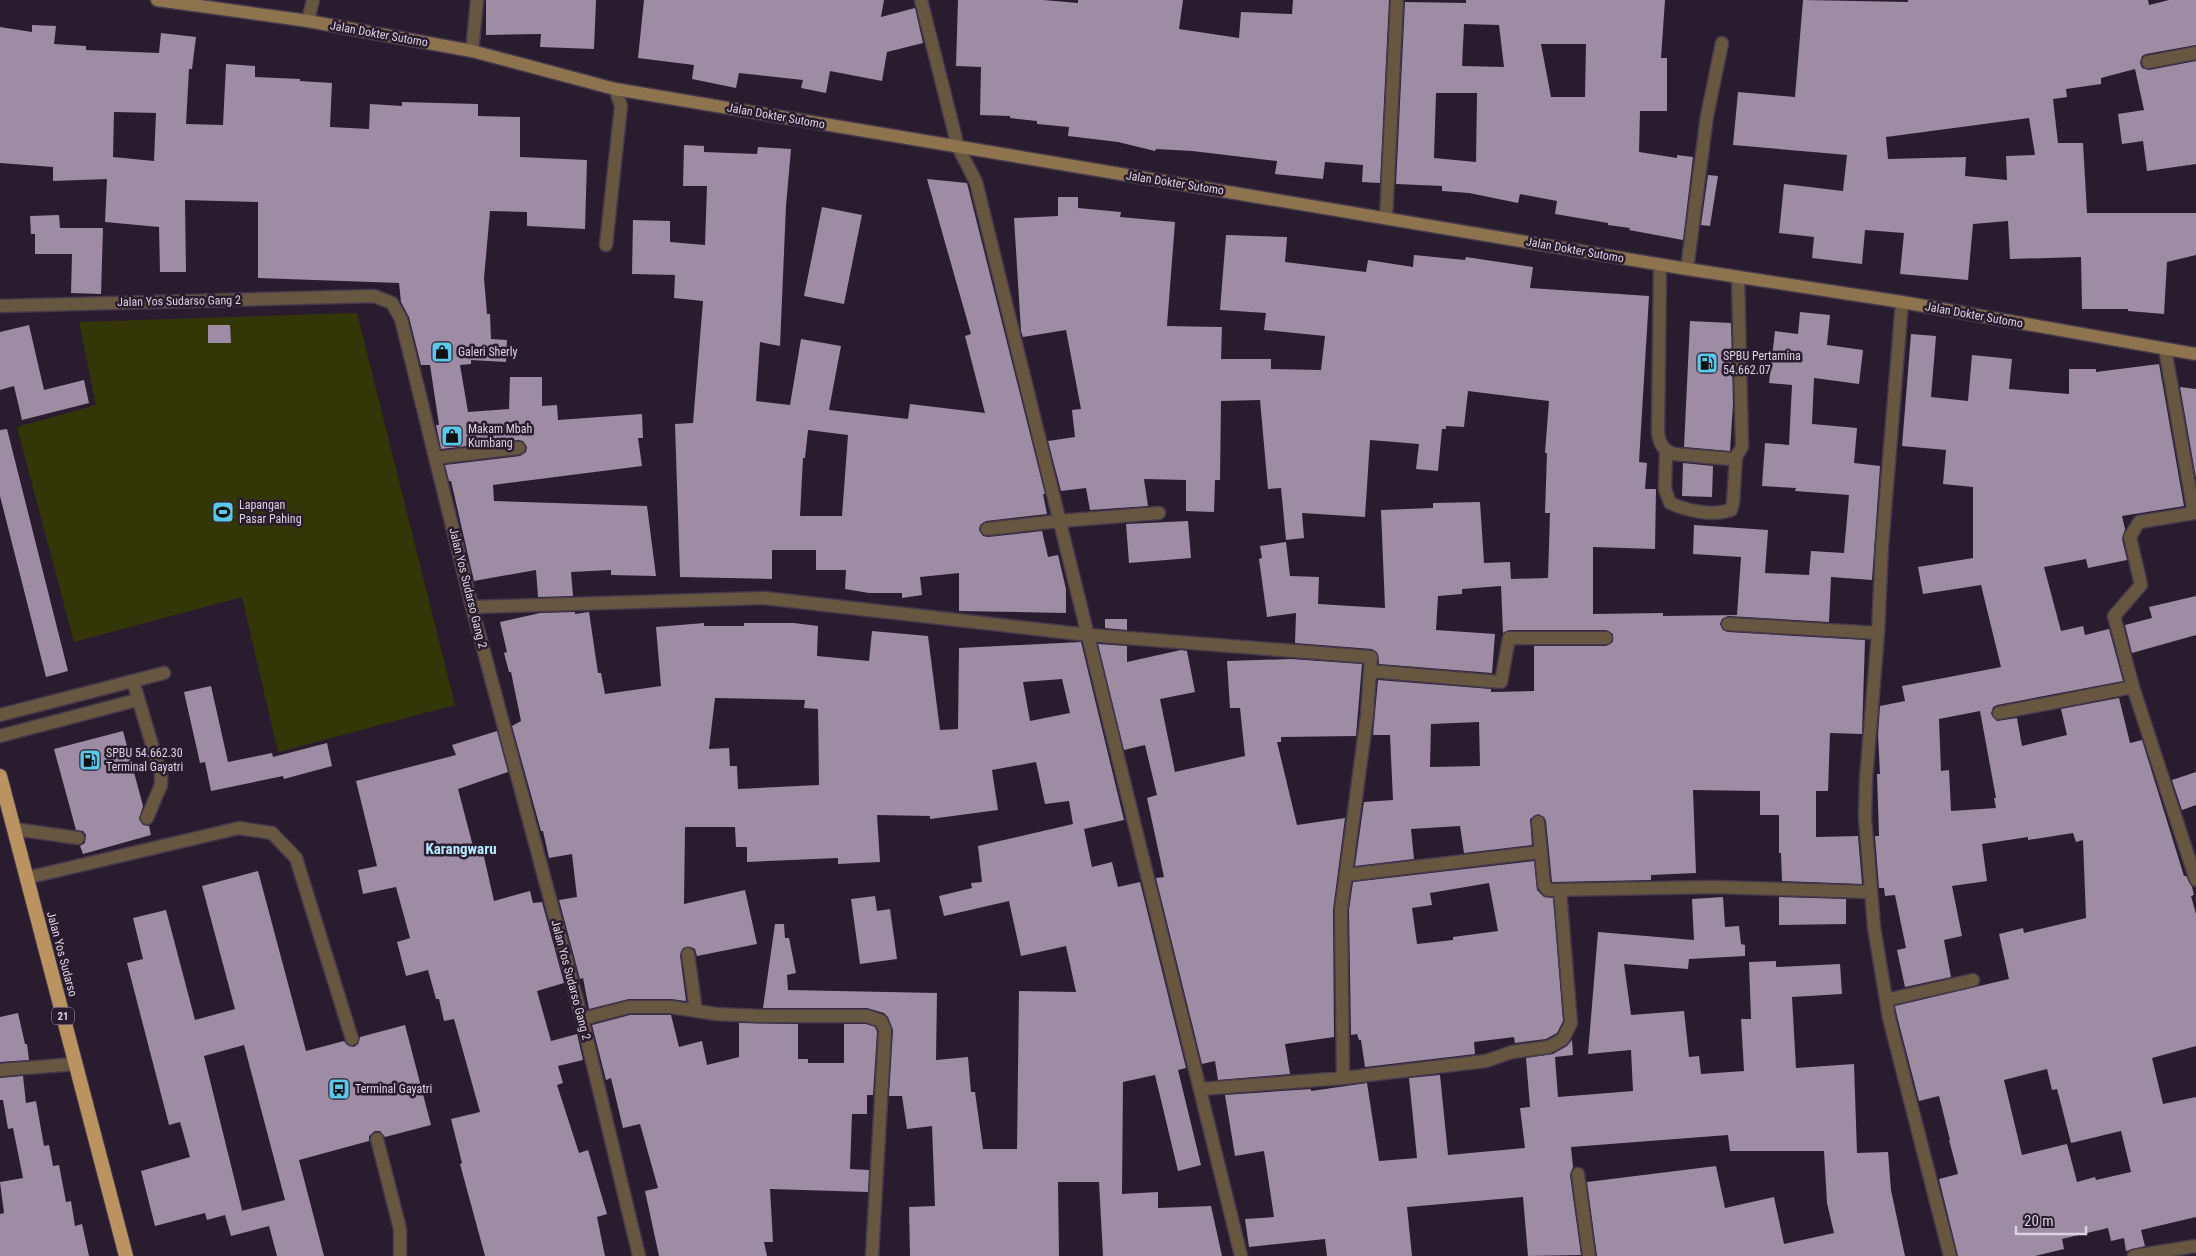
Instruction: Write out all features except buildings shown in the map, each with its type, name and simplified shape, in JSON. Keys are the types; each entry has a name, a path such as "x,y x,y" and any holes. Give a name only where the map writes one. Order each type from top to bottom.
{"highway":[{"name":"Jalan Yos Sudarso","path":"0,776 126,1256"}],"main road":[{"name":"Jalan Dokter Sutomo","path":"157,0 308,21 472,51 615,89 1660,265 1902,302 2196,354"}],"street":[{"path":"308,21 313,0"},
{"path":"472,51 477,0"},
{"path":"922,0 958,147 976,182 1241,1256"},
{"path":"1386,218 1397,0"},
{"path":"1687,269 1707,116 1722,43"},
{"path":"2148,62 2196,53"},
{"path":"606,245 621,106 615,89"},
{"path":"1660,265 1658,433 1660,443 1666,451 1674,454 1731,459 1736,457"},
{"path":"1666,451 1665,489 1670,503 1682,509 1719,513 1731,510 1734,503 1736,457 1742,447 1738,277"},
{"name":"Jalan Yos Sudarso Gang 2","path":"0,306 374,296 392,303 401,319 472,606 582,1019 639,1256"},
{"path":"1902,302 1882,546 1865,818 1874,927 1889,1018 1950,1256"},
{"path":"2165,349 2194,513 2139,522 2130,537 2141,586 2114,616 2133,687 2196,880"},
{"path":"435,458 519,448"},
{"path":"987,529 1159,513"},
{"path":"472,606 764,598 1089,634 1372,657 1367,715 1341,910 1343,1078"},
{"path":"1728,624 1878,632"},
{"path":"1370,671 1500,682 1509,638 1606,638"},
{"path":"0,715 164,674"},
{"path":"133,681 137,700 161,775 160,785 147,818"},
{"path":"1999,713 2133,687"},
{"path":"0,736 137,700"},
{"path":"1538,822 1544,887 1548,890 1714,888 1871,892"},
{"path":"26,878 239,828 272,833 296,858 352,1039"},
{"path":"14,830 78,838"},
{"path":"1346,875 1541,852"},
{"path":"1201,1089 1343,1078 1486,1060 1512,1052 1548,1047 1563,1039 1571,1023 1560,890"},
{"path":"688,954 696,1011"},
{"path":"1886,1000 1973,980"},
{"path":"582,1019 628,1007 671,1008 760,1016 867,1016 881,1022 885,1030 872,1256"},
{"path":"0,1070 75,1064"},
{"path":"377,1139 400,1229 400,1256"},
{"path":"1578,1174 1588,1256"},
{"path":"2134,1256 2196,1246"}],"green space":[{"name":"Lapangan Pasar Pahing","path":"357,313 455,705 278,752 242,597 74,642 17,427 96,405 79,322"}],"place":[{"name":"Galeri Sherly","path":"442,352"},
{"name":"SPBU Pertamina 54.662.07","path":"1707,363"},
{"name":"Makam Mbah Kumbang","path":"452,436"},
{"name":"Lapangan Pasar Pahing","path":"223,512"},
{"name":"SPBU 54.662.30 Terminal Gayatri","path":"90,760"},
{"name":"Terminal Gayatri","path":"339,1089"}],"district":[{"name":"Karangwaru","path":"461,849"}]}
